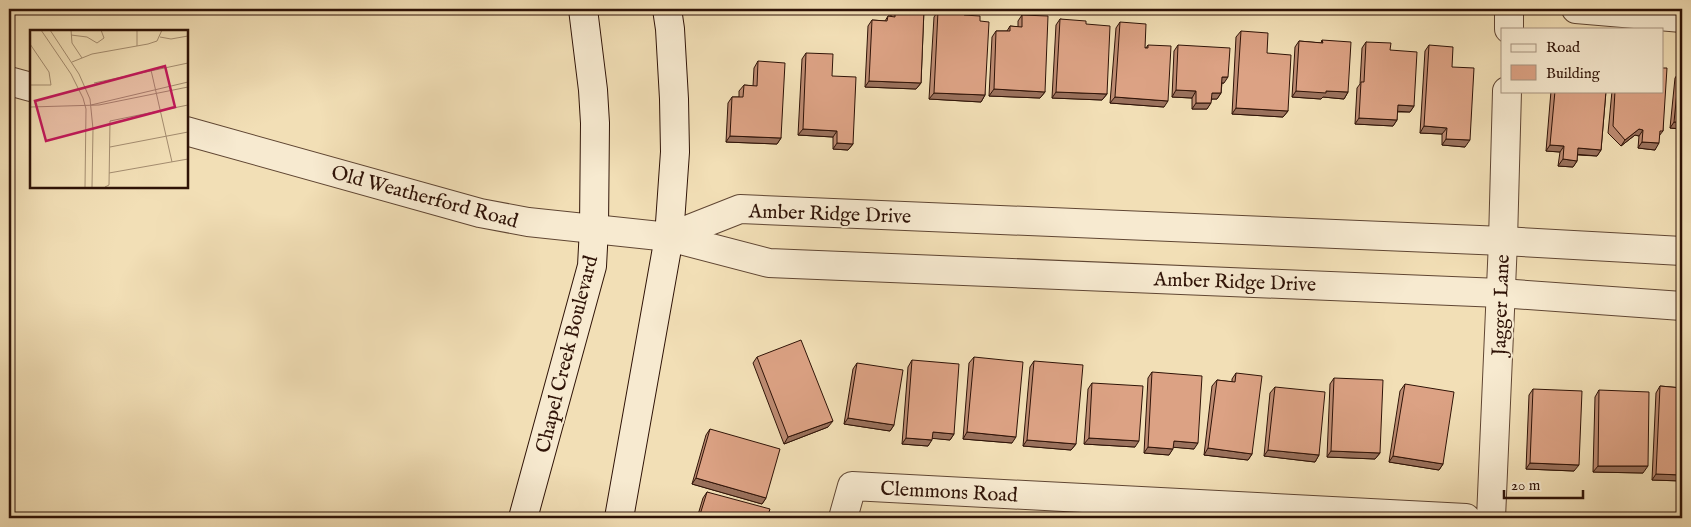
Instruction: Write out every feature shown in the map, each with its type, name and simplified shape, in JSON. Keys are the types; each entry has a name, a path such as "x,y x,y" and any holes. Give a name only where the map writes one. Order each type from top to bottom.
{"street":[{"name":"Chapel Creek Boulevard","path":"523,518 592,266 595,123 583,9"},
{"path":"618,518 669,236 675,152 674,100 667,9"},
{"path":"1509,9 1509,28"},
{"path":"1576,9 1682,18"},
{"path":"9,81 30,87"},
{"name":"Jagger Lane","path":"1491,518 1503,241 1507,92"},
{"name":"Old Weatherford Road","path":"188,132 480,213 528,222 669,236"},
{"name":"Amber Ridge Drive","path":"669,236 740,209 1503,241 1682,251"},
{"name":"Amber Ridge Drive","path":"669,236 769,263 1500,293 1682,306"},
{"name":"Clemmons Road","path":"842,518 852,486 1466,518"}],"building":[{"path":"895,9 924,9 921,83 869,81 872,20 887,21 888,16 895,17"},
{"path":"938,11 964,12 964,15 980,16 980,21 989,22 985,95 934,93"},
{"path":"1022,15 1048,16 1045,92 994,89 996,31 1010,31 1010,26 1022,27"},
{"path":"1060,19 1086,21 1086,24 1110,26 1107,94 1056,92"},
{"path":"1120,22 1146,24 1145,48 1148,48 1148,45 1171,46 1168,101 1115,97"},
{"path":"1241,31 1268,33 1267,53 1291,55 1288,111 1236,108"},
{"path":"1322,40 1351,42 1348,92 1296,91 1299,41 1323,43"},
{"path":"1366,42 1391,43 1390,50 1417,52 1414,106 1398,105 1397,120 1359,118 1361,82 1364,82"},
{"path":"1178,45 1230,48 1228,77 1222,77 1221,93 1212,93 1211,103 1196,103 1196,91 1176,90"},
{"path":"1429,45 1453,47 1452,67 1474,68 1470,140 1446,139 1447,128 1424,126"},
{"path":"806,53 833,54 832,76 856,77 853,144 837,143 837,131 803,129"},
{"path":"758,61 785,63 781,138 730,136 732,97 743,97 744,85 757,86"},
{"path":"1664,68 1667,68 1663,131 1660,131 1659,143 1642,142 1643,130 1639,129 1625,140 1613,126 1615,92 1664,92"},
{"path":"1679,72 1682,72 1682,122 1674,122"},
{"path":"1555,92 1606,92 1601,150 1578,148 1577,161 1563,159 1564,146 1550,145"},
{"path":"801,340 833,421 788,437 757,357"},
{"path":"974,357 1023,362 1016,437 967,432"},
{"path":"912,360 959,364 954,434 933,432 932,440 906,438"},
{"path":"1034,361 1083,365 1076,444 1027,440"},
{"path":"857,363 903,370 894,425 848,418"},
{"path":"1152,372 1202,376 1198,443 1174,441 1173,449 1148,447"},
{"path":"1236,373 1262,376 1252,454 1208,448 1217,380 1235,382"},
{"path":"1334,378 1383,380 1380,453 1331,451"},
{"path":"1092,383 1143,386 1139,441 1089,438"},
{"path":"1405,384 1454,392 1443,464 1393,456"},
{"path":"1660,386 1682,388 1682,475 1656,474"},
{"path":"1275,387 1325,392 1319,455 1268,450"},
{"path":"1533,389 1582,391 1579,465 1530,463"},
{"path":"1599,390 1649,392 1648,466 1598,466"},
{"path":"710,429 780,449 766,498 696,478"},
{"path":"707,492 770,509 767,518 699,518"}]}
